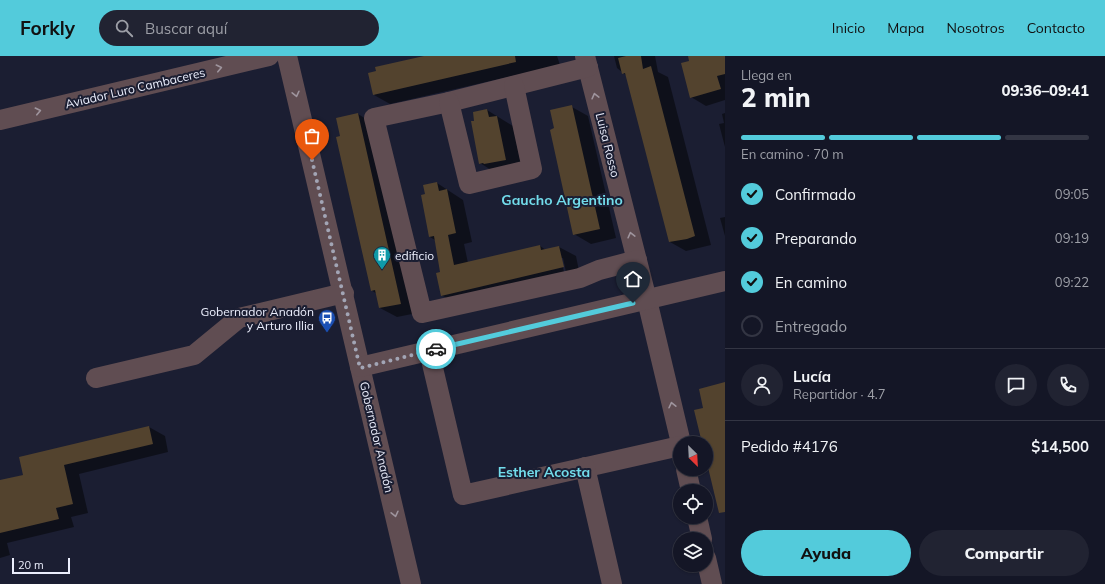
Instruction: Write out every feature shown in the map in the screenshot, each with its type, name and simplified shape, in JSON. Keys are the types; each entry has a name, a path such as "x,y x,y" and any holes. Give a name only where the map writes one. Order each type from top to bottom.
{"street":[{"name":"Aviador Luro Cambaceres","path":"0,119 269,56"},
{"name":"Gobernador Anadón","path":"287,56 344,293 360,368 411,584"},
{"path":"586,62 514,86 374,118 422,313 580,278 599,270 637,260"},
{"name":"Luisa Rosso","path":"586,62 647,300 679,436"},
{"path":"449,102 469,184 532,168 514,86"},
{"path":"360,368 725,281"},
{"path":"96,378 194,355 239,318 344,293"},
{"path":"429,351 463,495 673,448"},
{"path":"585,467 612,584"},
{"path":"709,572 712,584"}],"building":[{"path":"424,56 515,56 516,62 373,95 368,73 376,71 375,67"},
{"path":"626,56 641,56 643,69 651,66 695,236 687,239 669,242 625,73 622,74 618,58"},
{"path":"688,56 725,56 725,74 717,76 721,89 690,98 681,63 689,61"},
{"path":"572,105 600,229 573,235 550,130 554,128 550,110"},
{"path":"487,109 489,117 497,116 506,160 479,164 471,121 474,121 473,112"},
{"path":"358,113 401,304 379,308 375,290 371,291 336,137 340,136 336,118"},
{"path":"437,182 439,191 447,189 456,233 448,235 454,265 540,245 541,250 559,246 564,267 441,296 436,273 440,272 434,236 429,237 421,195 425,194 423,185"},
{"path":"725,382 725,512 719,513 710,476 713,476 713,436 700,436 694,410 703,408 699,389"},
{"path":"149,426 153,444 64,465 73,504 56,508 59,519 0,533 0,480 23,475 19,457"}],"way so far":[{"path":"312,160 344,293 360,368 436,349"}],"place":[{"name":"edificio","path":"382,270"},
{"name":"Gobernador Anadón y Arturo Illia","path":"327,333"}],"district":[{"name":"Gaucho Argentino","path":"562,200"},
{"name":"Esther Acosta","path":"544,472"}],"route":[{"path":"436,349 633,303"}]}
